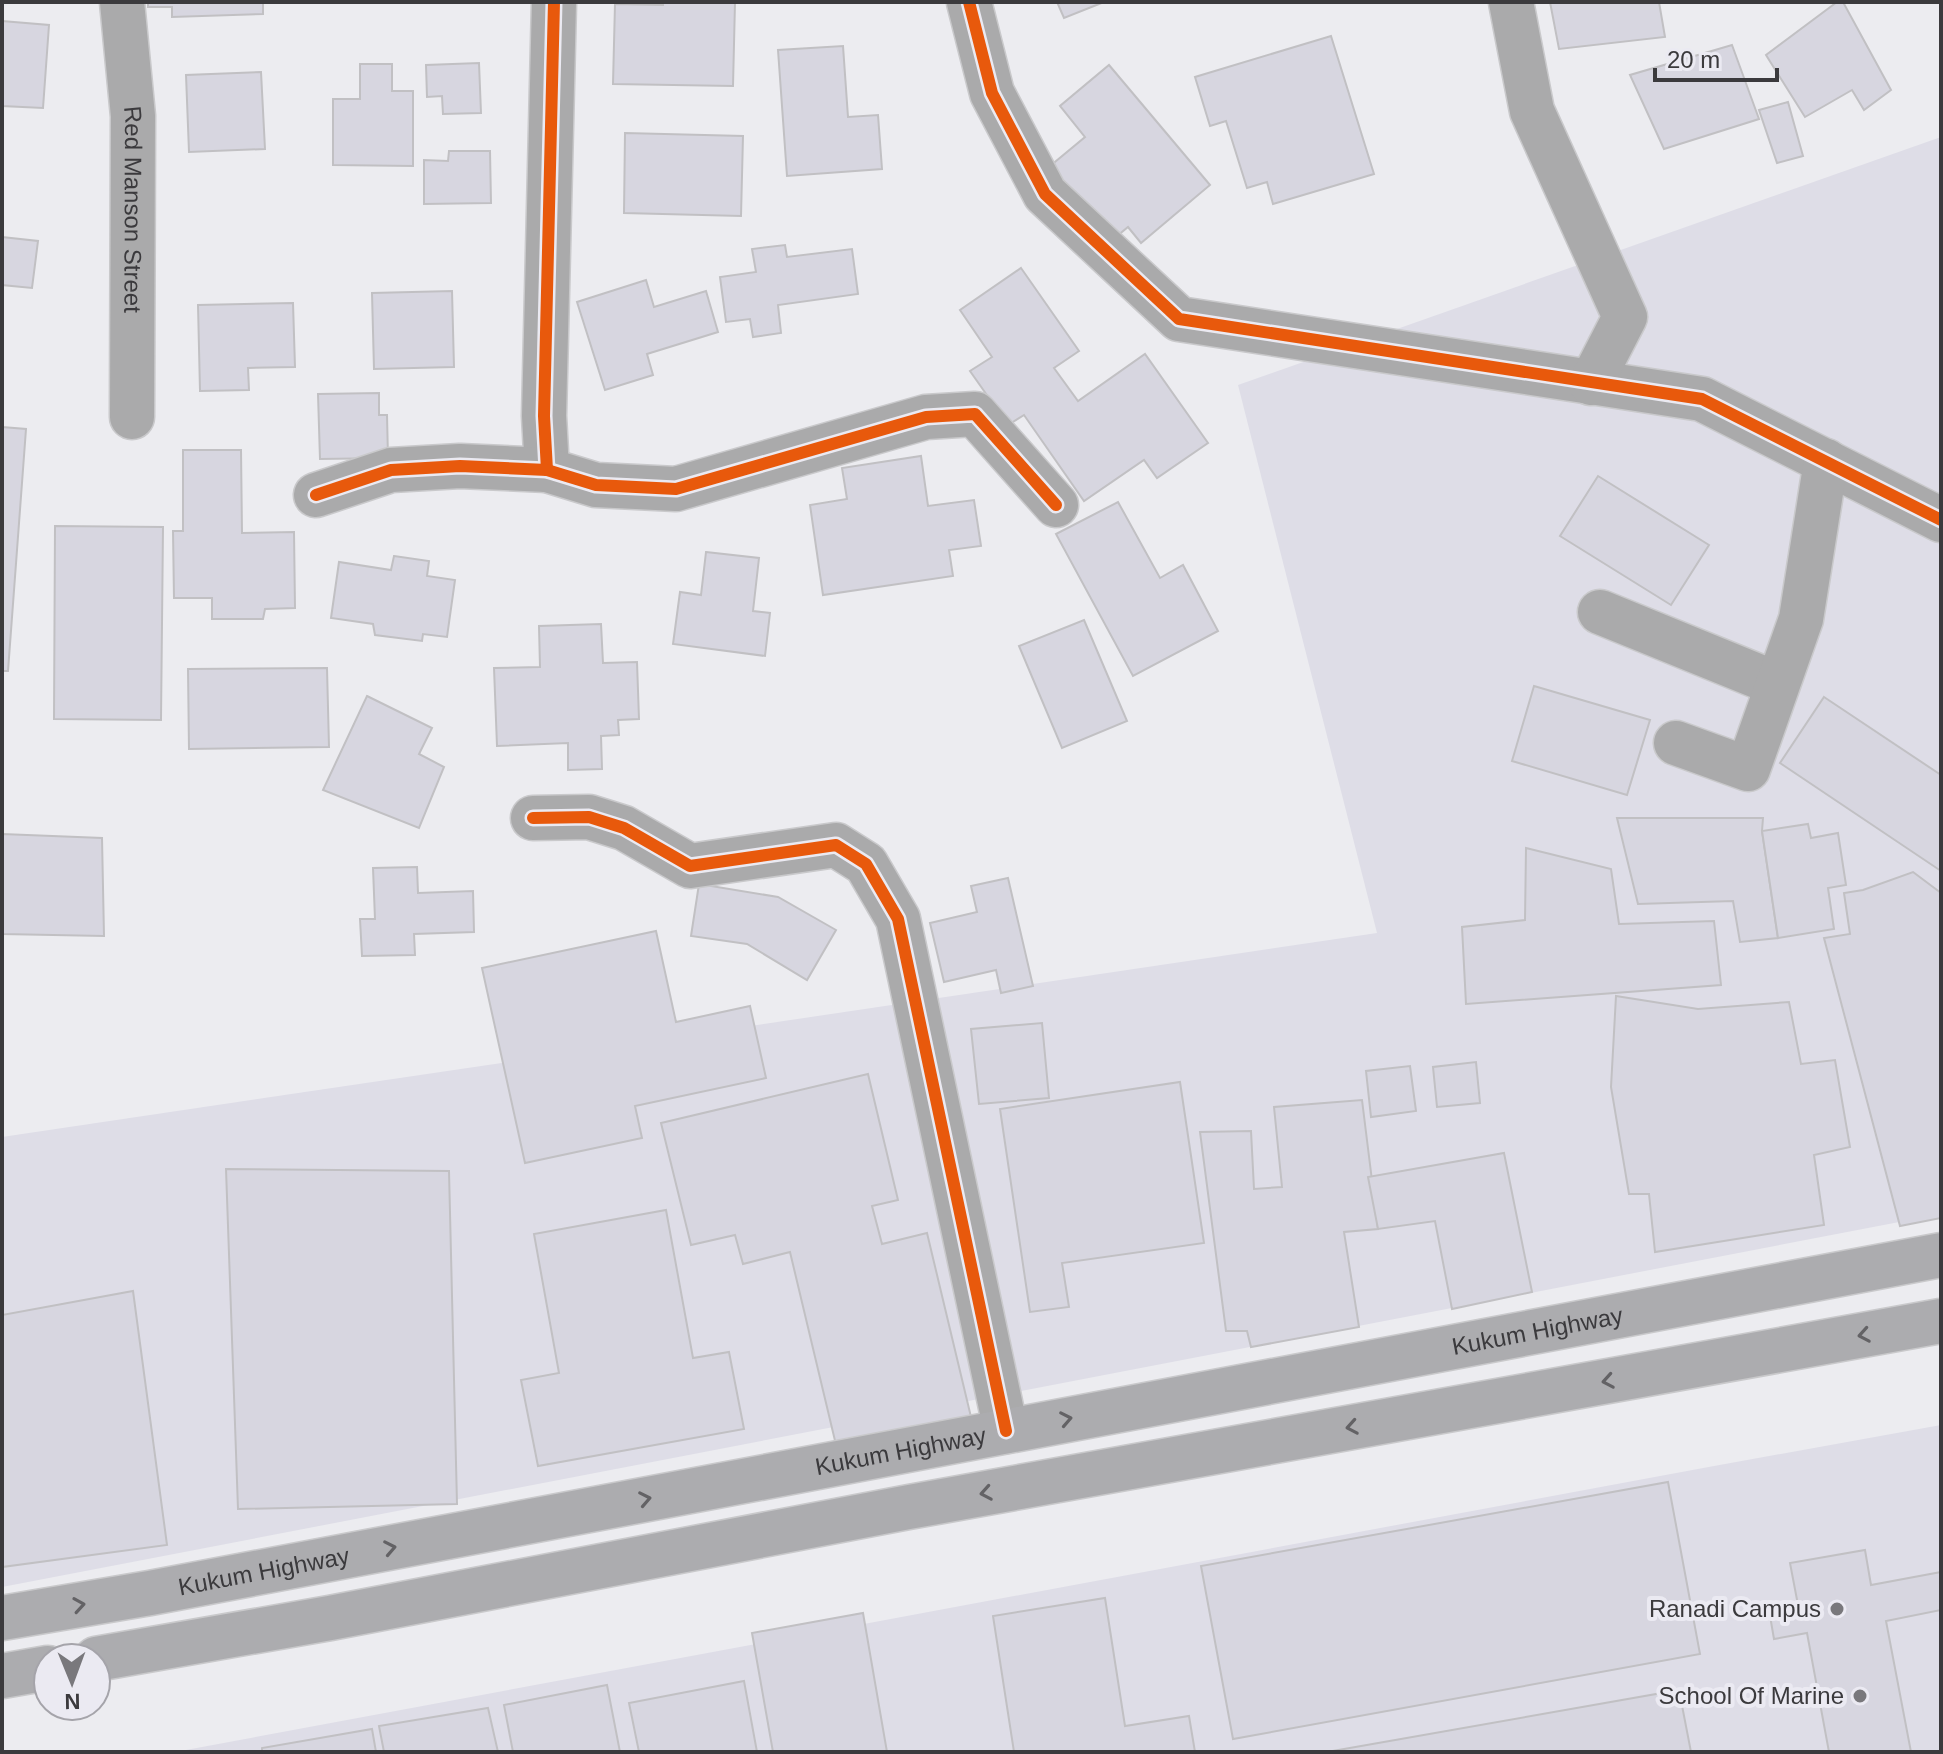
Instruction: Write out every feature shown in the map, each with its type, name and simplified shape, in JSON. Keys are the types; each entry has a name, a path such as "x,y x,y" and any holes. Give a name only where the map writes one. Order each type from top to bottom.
{"main road":[{"name":"Kukum Highway","path":"2,1618 150,1593 1941,1255"},
{"path":"112,1656 330,1618 909,1507 1941,1321"},
{"path":"2,1676 32,1671"}],"street":[{"name":"Red Manson Street","path":"122,2 133,116 132,417"},
{"path":"547,470 544,416 554,2"},
{"path":"969,2 992,93 1045,194 1179,319 1702,399 1941,520"},
{"path":"1511,2 1532,111 1625,317 1591,383"},
{"path":"316,495 391,470 460,466 547,470 596,485 676,489 926,417 975,414 1056,505"},
{"path":"1676,743 1748,769 1801,619 1826,461"},
{"path":"1600,612 1777,684"},
{"path":"533,818 589,817 624,828 690,866 836,845 866,864 898,919 1006,1431"}],"shaded area":[{"path":"1941,137 1941,1214 2,1587 2,1137 1377,933 1238,385"},
{"path":"1941,1425 1941,1752 175,1752 1714,1466"}],"building":[{"path":"148,2 263,2 263,14 172,17 172,7 148,7"},
{"path":"663,2 735,2 733,86 613,84 615,4 663,5"},
{"path":"1057,2 1104,2 1064,18"},
{"path":"1550,2 1659,2 1665,37 1559,49"},
{"path":"1837,2 1843,2 1891,90 1864,110 1852,90 1805,117 1766,55"},
{"path":"2,21 49,25 43,108 2,106"},
{"path":"1331,36 1374,174 1273,204 1267,182 1247,188 1226,121 1210,126 1195,77"},
{"path":"1732,45 1759,119 1664,149 1630,75"},
{"path":"843,46 848,117 878,115 882,169 787,176 778,50"},
{"path":"479,63 481,113 443,114 442,96 427,97 426,65"},
{"path":"360,64 392,64 392,91 413,91 413,166 333,165 333,99 360,99"},
{"path":"1109,65 1210,185 1141,243 1128,227 1110,242 1038,176 1085,137 1060,106"},
{"path":"261,72 265,149 189,152 186,75"},
{"path":"1788,102 1803,156 1777,163 1759,110"},
{"path":"625,133 743,136 741,216 624,213"},
{"path":"449,151 490,151 491,203 424,204 424,160 448,161"},
{"path":"2,237 38,241 32,288 2,285"},
{"path":"785,245 787,257 852,249 858,294 778,305 781,333 753,337 750,319 726,322 720,277 756,272 752,249"},
{"path":"1021,268 1079,351 1054,368 1078,401 1145,354 1208,443 1157,478 1144,460 1084,501 1024,415 1008,425 970,371 992,357 960,310"},
{"path":"646,280 654,307 706,291 718,332 647,354 653,375 605,390 577,302"},
{"path":"452,291 454,367 374,369 372,293"},
{"path":"293,303 295,367 248,368 249,390 200,391 198,305"},
{"path":"379,393 379,415 387,415 388,458 320,459 318,394"},
{"path":"2,427 26,429 8,671 2,671"},
{"path":"183,450 241,450 242,533 294,532 295,608 265,609 263,619 212,619 212,598 174,598 173,531 183,531"},
{"path":"921,456 928,506 974,500 981,546 949,550 953,576 823,595 810,505 847,499 842,468"},
{"path":"1598,476 1709,545 1671,605 1560,536"},
{"path":"1118,502 1160,578 1183,565 1218,631 1133,676 1056,534"},
{"path":"55,526 163,527 161,720 54,719"},
{"path":"706,552 759,558 753,611 770,613 765,656 673,644 680,592 701,595"},
{"path":"394,556 429,561 427,576 455,580 447,637 423,634 422,641 375,635 373,624 331,618 339,562 391,570"},
{"path":"1084,620 1127,721 1062,748 1019,646"},
{"path":"601,624 603,663 637,662 639,719 618,720 619,735 601,736 602,769 568,770 568,743 497,746 494,668 540,667 539,626"},
{"path":"327,668 329,747 189,749 188,669"},
{"path":"1534,686 1650,720 1627,795 1512,761"},
{"path":"367,696 432,728 419,754 444,767 419,828 323,790"},
{"path":"1824,697 1941,775 1941,871 1780,763"},
{"path":"1617,818 1763,818 1762,831 1778,938 1740,942 1733,901 1638,904"},
{"path":"1808,824 1811,838 1838,833 1846,885 1828,888 1834,929 1778,938 1762,831"},
{"path":"2,834 102,838 104,936 2,934"},
{"path":"1526,848 1611,869 1619,924 1714,921 1721,985 1466,1004 1462,927 1525,920"},
{"path":"417,867 418,893 473,891 474,932 414,934 415,955 362,956 360,919 375,919 373,868"},
{"path":"1913,872 1941,893 1941,1218 1900,1226 1824,938 1850,934 1844,893 1863,890"},
{"path":"1008,878 1033,986 1001,993 996,970 944,982 930,923 977,912 971,886"},
{"path":"699,884 778,897 836,930 807,980 747,944 691,936"},
{"path":"656,931 676,1022 750,1006 766,1078 635,1106 642,1138 525,1163 482,968"},
{"path":"1616,996 1698,1009 1789,1002 1801,1064 1835,1060 1850,1147 1814,1155 1824,1225 1655,1252 1649,1194 1629,1194 1611,1087"},
{"path":"1042,1023 1049,1098 979,1104 971,1029"},
{"path":"1476,1062 1480,1103 1437,1107 1433,1067"},
{"path":"1410,1066 1416,1111 1371,1117 1366,1071"},
{"path":"868,1074 898,1200 872,1206 882,1244 927,1233 971,1417 837,1449 790,1252 743,1264 735,1235 691,1245 661,1123"},
{"path":"1180,1082 1204,1243 1062,1263 1069,1307 1030,1312 1000,1109"},
{"path":"1362,1100 1378,1229 1344,1232 1359,1327 1251,1347 1247,1331 1226,1331 1200,1132 1251,1131 1254,1189 1282,1187 1274,1107"},
{"path":"1504,1153 1532,1292 1452,1309 1435,1221 1378,1229 1368,1177"},
{"path":"226,1169 449,1171 457,1504 238,1509"},
{"path":"666,1210 693,1358 729,1352 744,1429 538,1466 521,1380 559,1373 534,1234"},
{"path":"133,1291 167,1545 2,1567 2,1315"},
{"path":"1668,1482 1700,1654 1233,1739 1201,1566"},
{"name":"School Of Marine","path":"1865,1550 1871,1585 1941,1572 1941,1610 1886,1621 1911,1752 1829,1752 1807,1633 1774,1639 1769,1610 1798,1605 1790,1563"},
{"path":"1105,1598 1125,1726 1189,1716 1195,1752 1014,1752 993,1616"},
{"path":"863,1613 887,1752 773,1752 752,1633"},
{"path":"744,1681 757,1752 639,1752 629,1703"},
{"path":"607,1685 620,1752 513,1752 504,1705"},
{"path":"1679,1690 1691,1752 1327,1752"},
{"path":"488,1708 498,1752 384,1752 379,1726"},
{"path":"372,1729 376,1752 262,1752 262,1748"}],"cycle path":[{"path":"547,470 544,416 554,2"},
{"path":"969,2 992,93 1045,194 1179,319 1702,399 1941,520"},
{"path":"316,495 391,470 460,466 547,470 596,485 676,489 926,417 975,414 1056,505"},
{"path":"533,818 589,817 624,828 690,866 836,845 866,864 898,919 1006,1431"}],"place":[{"name":"Ranadi Campus","path":"1837,1609"},
{"name":"School Of Marine","path":"1860,1696"}]}
